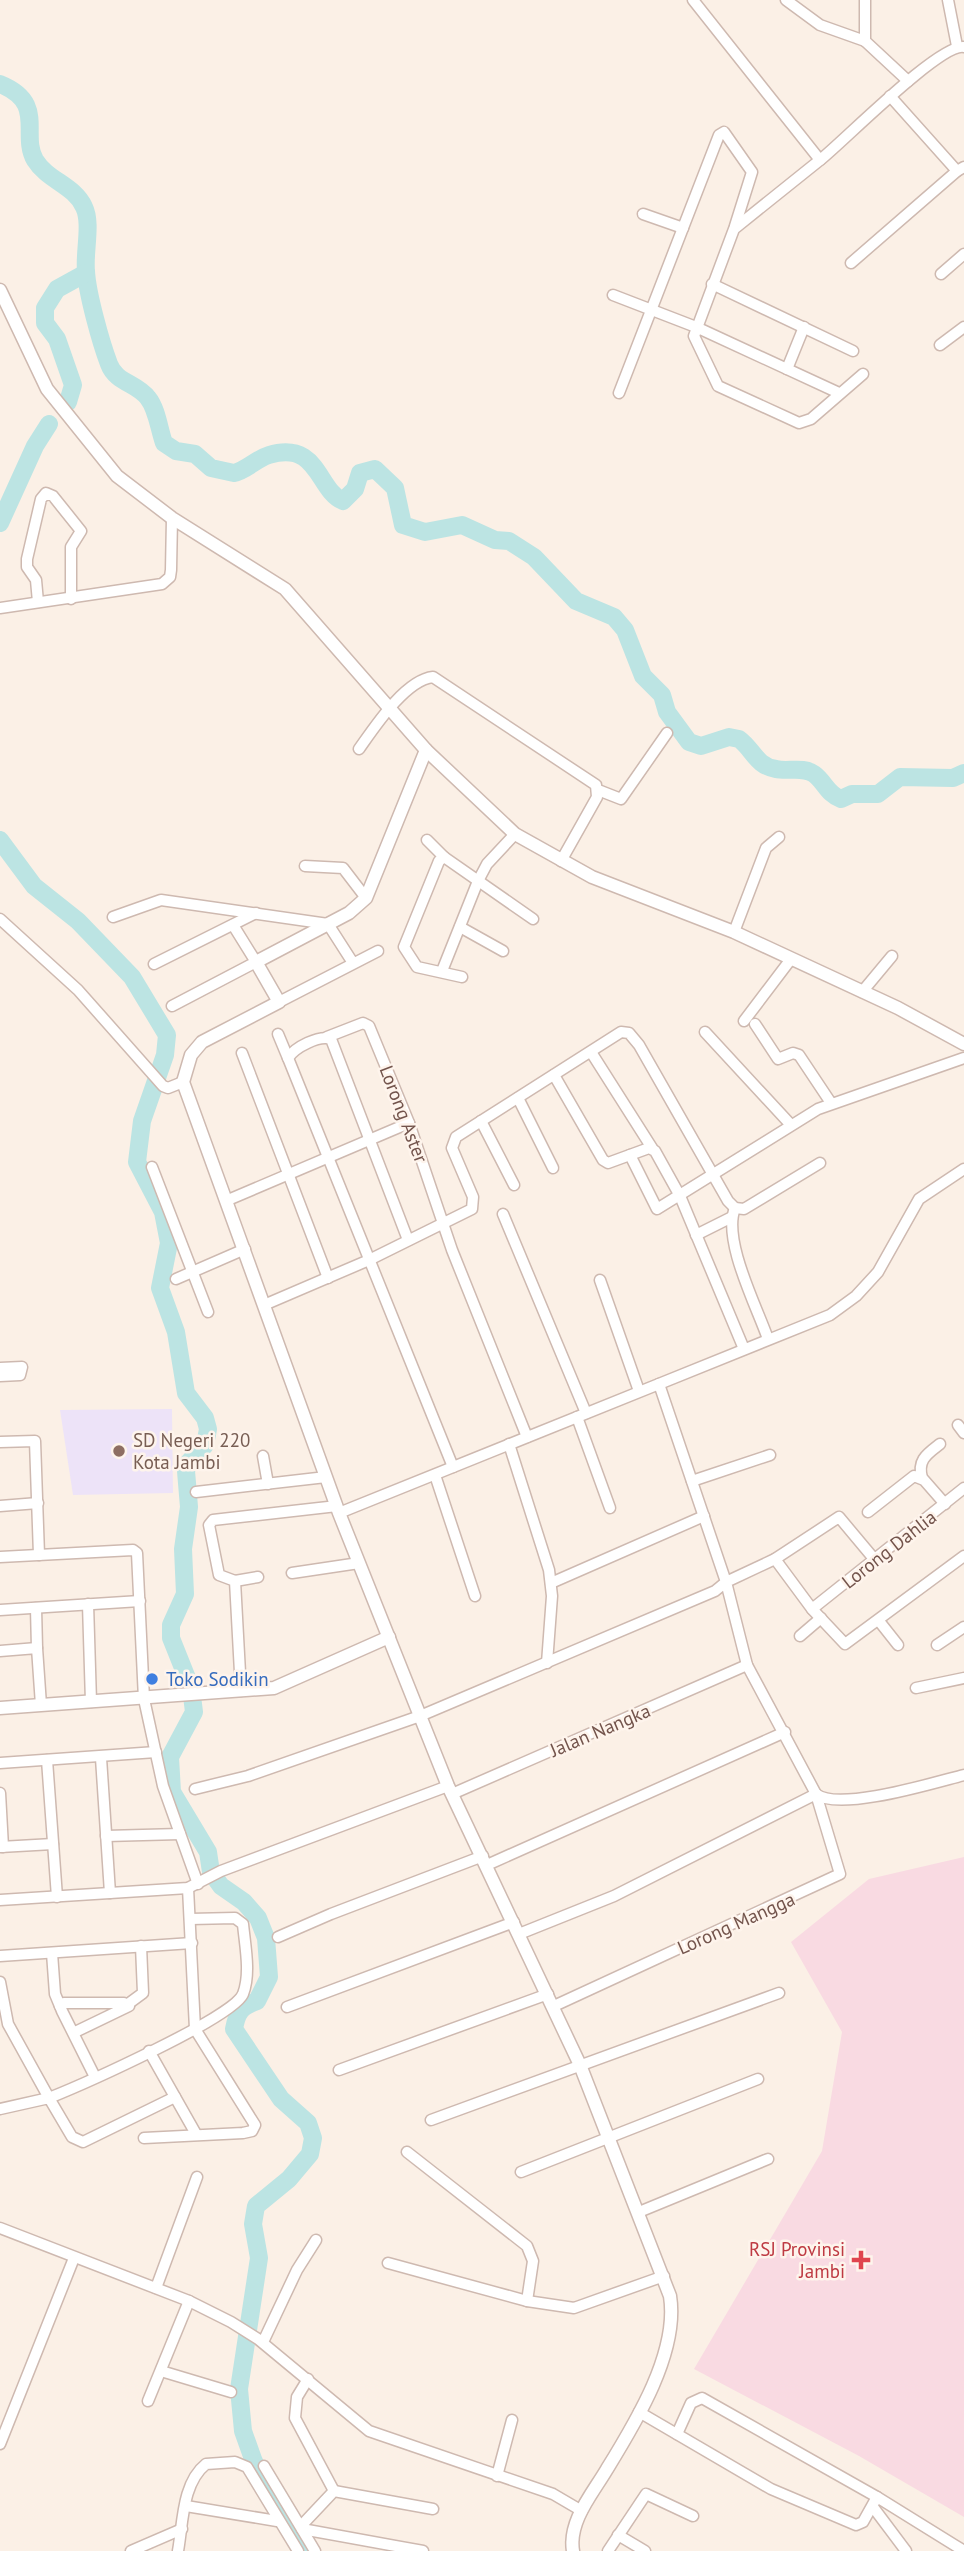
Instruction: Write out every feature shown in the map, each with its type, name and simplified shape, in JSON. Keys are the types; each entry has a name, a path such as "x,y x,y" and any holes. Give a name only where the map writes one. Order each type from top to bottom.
{"street":[{"path":"693,0 699,0"},
{"path":"693,0 820,160"},
{"path":"786,0 820,25 865,41 908,82"},
{"path":"865,0 865,41"},
{"path":"734,229 820,160 890,96 961,46 947,0"},
{"path":"851,262 961,169 890,96"},
{"path":"619,393 719,135 724,132 752,172 734,229 696,327 695,338 718,386 799,424 806,422 863,373"},
{"path":"643,214 683,228"},
{"path":"941,274 964,254"},
{"path":"712,284 853,351"},
{"path":"0,290 47,389 117,476 172,518 285,589 426,750 515,834 561,861 654,903 734,932 944,1031 964,1044"},
{"path":"613,295 696,327 839,393"},
{"path":"787,369 804,327"},
{"path":"940,345 964,327"},
{"path":"38,602 36,580 27,567 27,559 41,499 46,493 53,496 80,531 71,547 71,599"},
{"path":"0,608 71,599 168,580 172,570 172,518"},
{"path":"359,749 389,708 423,679 433,677 591,780 598,790 621,799 667,733"},
{"path":"172,1006 328,925 359,906 366,898 426,750"},
{"path":"561,861 598,790"},
{"path":"442,971 487,864 515,834"},
{"path":"734,932 766,849 779,837"},
{"path":"427,839 444,858 533,919"},
{"path":"444,858 439,861 404,947 417,967 461,977"},
{"path":"305,866 343,868 366,898"},
{"path":"113,917 161,900 328,925 353,963"},
{"path":"154,964 256,913"},
{"path":"0,919 78,990 162,1084 168,1088 183,1082"},
{"path":"233,925 279,1002"},
{"path":"460,927 503,951"},
{"path":"378,951 202,1042 191,1055 183,1082 228,1200 338,1510 420,1716 450,1790 580,2065 664,2276 672,2310 671,2332 639,2412 582,2511 572,2537 573,2551"},
{"path":"862,992 892,956"},
{"path":"791,959 749,1022 778,1059 793,1053 799,1055 831,1103"},
{"name":"Lorong Aster","path":"327,1037 363,1023 369,1026 527,1437"},
{"path":"264,1305 369,1261 471,1209 473,1198 452,1148 456,1137 621,1032 629,1033 660,1079 734,1212 733,1241 768,1339"},
{"path":"705,1032 791,1125"},
{"path":"278,1034 453,1467"},
{"path":"288,1058 293,1051 327,1037 331,1040 408,1240"},
{"path":"591,1052 680,1196 744,1349"},
{"path":"242,1054 328,1278"},
{"path":"630,1155 655,1208 680,1196 791,1125 831,1103 964,1059"},
{"path":"554,1075 603,1160 608,1163 652,1148"},
{"path":"518,1098 553,1168"},
{"path":"481,1121 514,1185"},
{"path":"228,1200 408,1123"},
{"path":"696,1235 820,1163"},
{"path":"152,1167 208,1312"},
{"path":"258,1577 235,1581 223,1578 218,1572 209,1525 213,1520 338,1510 435,1475 830,1315 856,1296 878,1272 919,1199 964,1169"},
{"path":"503,1214 582,1415 610,1508"},
{"path":"176,1279 245,1249"},
{"path":"600,1280 639,1391"},
{"path":"0,1368 22,1367 20,1375 0,1377"},
{"path":"659,1384 726,1582 747,1665 816,1794 825,1799 870,1797 964,1775"},
{"path":"0,1442 35,1441 39,1555"},
{"path":"509,1444 551,1583 547,1663"},
{"path":"940,1444 922,1459 919,1468 922,1478 944,1504"},
{"path":"263,1455 268,1484"},
{"path":"692,1481 770,1455"},
{"path":"435,1475 475,1596"},
{"path":"868,1512 914,1476 922,1478"},
{"path":"196,1492 326,1477"},
{"name":"Lorong Dahlia","path":"812,1609 964,1488"},
{"path":"0,1506 38,1503"},
{"path":"551,1583 704,1516"},
{"path":"195,1789 248,1776 420,1716 709,1596 726,1582 775,1559 839,1517 875,1560"},
{"path":"0,1557 133,1550 139,1557 144,1699 193,1886 190,1919 195,2029 255,2123 248,2133 144,2138"},
{"path":"775,1559 812,1609 845,1644 964,1556"},
{"path":"292,1573 359,1563"},
{"path":"235,1581 241,1691"},
{"path":"0,1610 140,1601"},
{"path":"88,1604 91,1702"},
{"path":"36,1608 41,1706"},
{"path":"800,1636 821,1618"},
{"path":"879,1621 898,1645"},
{"path":"937,1645 964,1627"},
{"path":"0,1708 275,1688 389,1637"},
{"path":"0,1651 37,1648"},
{"name":"Jalan Nangka","path":"193,1886 221,1871 450,1790 747,1665"},
{"path":"916,1688 964,1678"},
{"path":"278,1937 331,1914 485,1861 785,1732"},
{"path":"0,1763 101,1758 156,1752"},
{"path":"101,1758 110,1894"},
{"path":"47,1760 57,1897"},
{"path":"0,1793 2,1847 53,1844"},
{"path":"287,2007 614,1896 816,1794"},
{"name":"Lorong Mangga","path":"554,2006 840,1874 816,1794"},
{"path":"106,1836 180,1834"},
{"path":"0,1900 193,1886"},
{"path":"0,2109 48,2098 95,2077 195,2029 237,2001 243,1994 247,1969 243,1924 240,1920 190,1919"},
{"path":"0,1956 191,1943"},
{"path":"73,2034 127,2009 128,2004 143,1993 141,1947"},
{"path":"52,1953 55,1994 95,2077"},
{"path":"0,1982 8,2024 48,2098 78,2142 102,2134 175,2097"},
{"path":"432,2120 779,1993"},
{"path":"339,2070 548,1994"},
{"path":"60,2006 64,2003 128,2004"},
{"path":"149,2051 196,2134"},
{"path":"521,2172 758,2079"},
{"path":"407,2152 527,2246 533,2261 527,2301"},
{"path":"639,2212 768,2159"},
{"path":"156,2288 197,2177"},
{"path":"0,2228 189,2301 231,2322 260,2340 369,2431 553,2494 582,2511"},
{"path":"260,2340 316,2240"},
{"path":"0,2444 74,2258"},
{"path":"388,2263 527,2301 579,2307 664,2276"},
{"path":"148,2401 189,2301"},
{"path":"161,2371 231,2392"},
{"path":"308,2379 297,2397 295,2417 334,2491"},
{"path":"677,2434 691,2403 702,2398 875,2502 964,2551"},
{"path":"639,2412 771,2489 856,2525 863,2522 875,2502"},
{"path":"497,2476 512,2420"},
{"path":"178,2551 190,2486 202,2467 211,2462 235,2462 250,2470 277,2521 298,2551"},
{"path":"264,2466 315,2551"},
{"path":"334,2491 433,2509"},
{"path":"302,2527 334,2491"},
{"path":"608,2551 646,2494 693,2516"},
{"path":"875,2502 906,2551"},
{"path":"186,2506 277,2521"},
{"path":"302,2527 423,2551"},
{"path":"131,2551 182,2529"},
{"path":"618,2535 645,2551"}],"shaded area":[{"name":"SD Negeri 220 Kota Jambi","path":"172,1409 173,1493 73,1495 60,1410"},
{"name":"RSJ Provinsi Jambi","path":"964,1857 964,2517 859,2456 694,2369 822,2151 842,2032 791,1942 869,1879"}],"waterway":[{"path":"0,84 23,100 28,110 31,150 35,160 47,173 74,193 84,207 88,229 87,280 109,364 116,375 143,393 151,403 164,443 176,451 195,454 211,468 234,473 269,455 285,452 298,454 308,460 334,495 343,501 355,489 360,473 375,469 395,488 403,525 425,532 462,525 495,540 509,541 534,557 576,601 614,617 625,630 643,676 662,695 667,712 689,742 701,746 729,737 739,739 759,761 769,767 810,772 818,777 832,794 841,799 852,794 878,794 900,777 953,778 964,773"},
{"path":"68,402 73,385 57,339 45,323 45,308 57,289 86,273"},
{"path":"0,523 35,446 49,424"},
{"path":"0,840 34,886 78,921 132,977 167,1035 165,1055 142,1121 137,1162 163,1212 169,1243 160,1288 176,1332 186,1393 205,1418 208,1429 205,1445 189,1462 186,1471 189,1507 183,1549 185,1594 171,1625 171,1638 191,1688 194,1712 170,1757 172,1792 208,1852 211,1872 221,1886 244,1902 258,1918 266,1938 269,1977 257,2001 241,2011 234,2029 281,2099 308,2123 313,2138 310,2154 289,2179 256,2206 253,2224 259,2258 239,2389 243,2431 253,2459 262,2480 305,2551"}],"place":[{"name":"SD Negeri 220 Kota Jambi","path":"119,1451"},
{"name":"Toko Sodikin","path":"152,1679"},
{"name":"RSJ Provinsi Jambi","path":"861,2260"}]}
